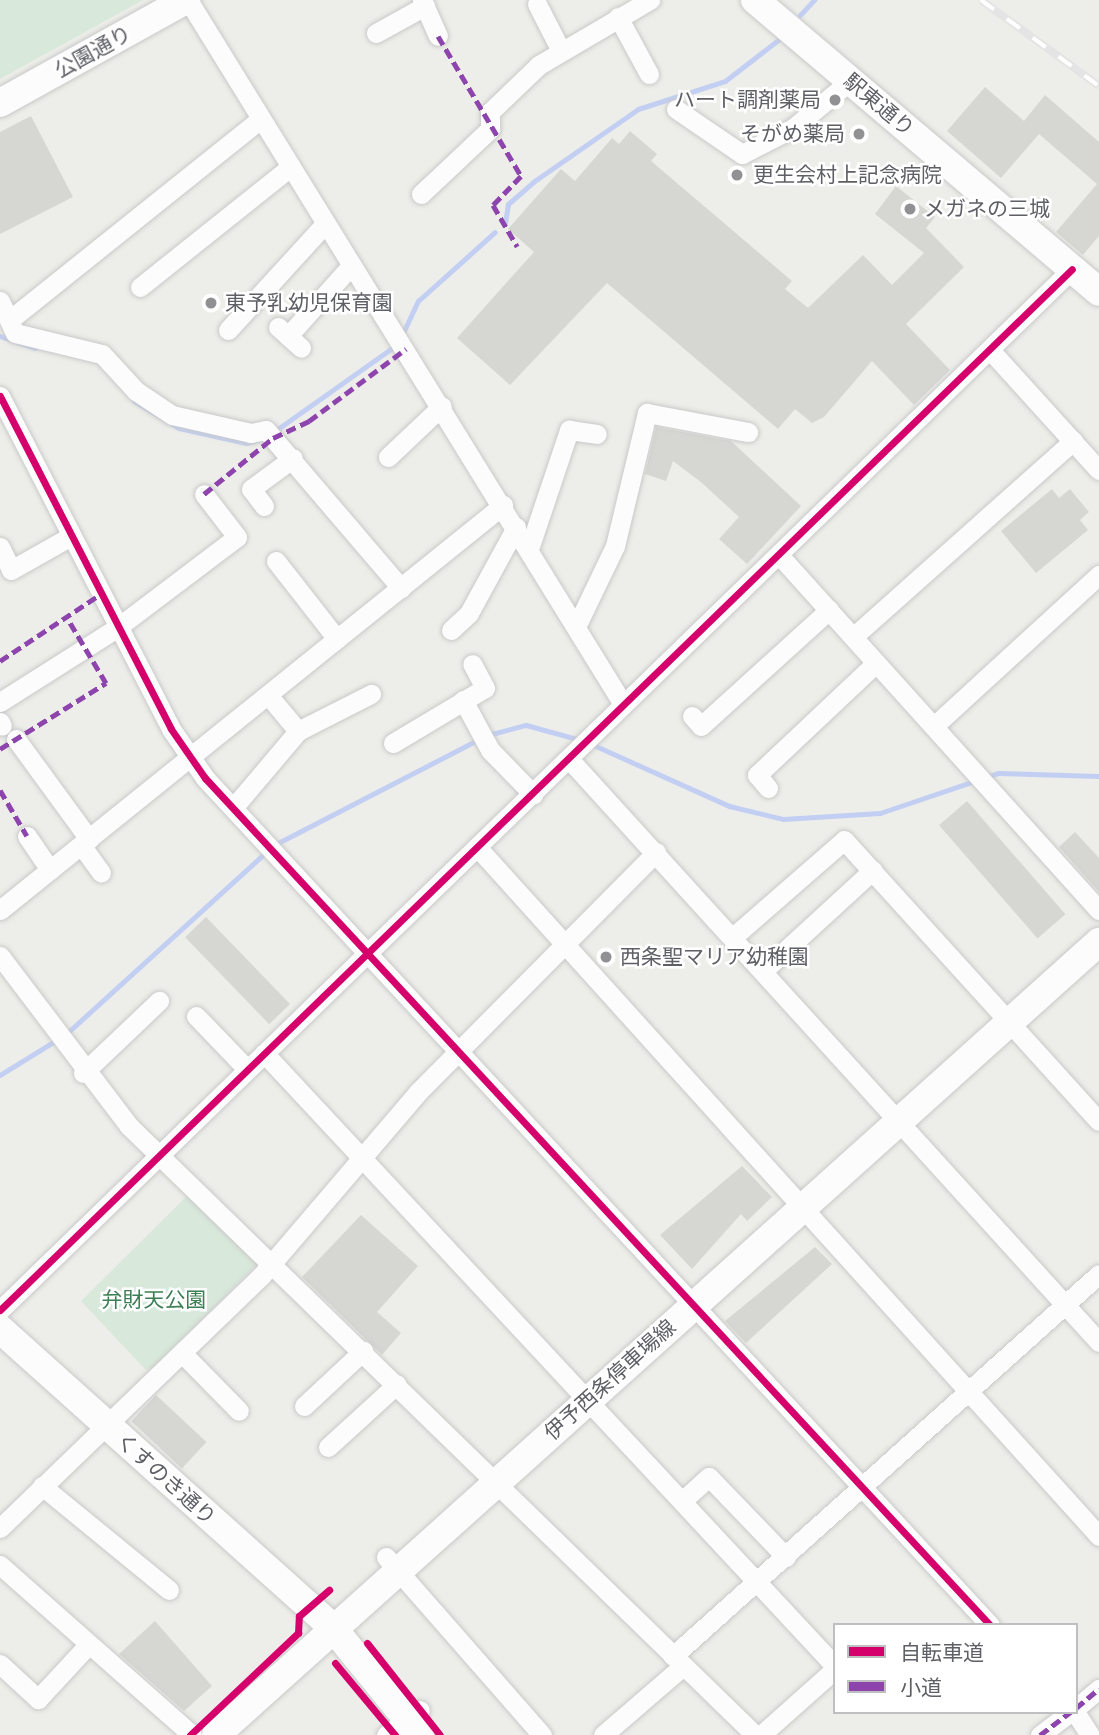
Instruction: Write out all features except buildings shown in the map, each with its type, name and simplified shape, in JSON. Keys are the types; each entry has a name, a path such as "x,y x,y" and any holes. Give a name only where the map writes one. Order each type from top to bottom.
{"street":[{"name":"公園通り","path":"0,103 187,0"},
{"path":"187,0 349,268 400,339 624,705"},
{"path":"421,194 490,129 490,112 560,50 650,0"},
{"name":"駅東通り","path":"755,0 1099,292"},
{"path":"376,33 423,3 438,36"},
{"path":"537,4 560,50"},
{"path":"618,17 649,74"},
{"path":"676,109 742,154 793,128 850,81"},
{"path":"12,318 258,121"},
{"path":"140,287 288,169"},
{"path":"228,330 323,226"},
{"path":"289,337 349,268"},
{"path":"0,1310 1072,269"},
{"path":"0,301 12,318 15,333 115,360 136,391 172,415 251,433 269,433 401,588"},
{"path":"990,350 1099,470"},
{"path":"1,399 118,627 190,758 233,808 988,1623"},
{"path":"388,457 442,406"},
{"path":"576,626 615,546 647,413 748,432"},
{"path":"529,549 569,429 597,434"},
{"path":"853,637 1073,441"},
{"path":"264,506 251,489 293,458"},
{"path":"0,702 118,627 237,537 204,494"},
{"path":"0,910 503,505"},
{"path":"451,630 469,613 516,527"},
{"path":"0,547 11,570 71,536"},
{"path":"779,555 1099,910"},
{"path":"276,561 337,639"},
{"path":"933,726 1099,575"},
{"path":"692,716 701,726 829,610"},
{"path":"768,788 757,775 876,663"},
{"path":"394,743 485,688 472,664"},
{"path":"233,808 298,732 371,694"},
{"path":"268,695 298,732"},
{"path":"463,700 490,750 533,794"},
{"path":"6,729 85,842 101,873"},
{"path":"569,759 1099,1342"},
{"path":"27,836 50,870"},
{"path":"733,937 844,840 1099,1121"},
{"path":"478,848 1099,1536"},
{"path":"0,1528 104,1424 182,1353 271,1263 458,1051 656,852"},
{"path":"764,971 873,870"},
{"name":"伊予西条停車場線","path":"223,1727 333,1628 391,1564 494,1483 589,1400 1099,942"},
{"path":"0,956 83,1073 494,1483 755,1735"},
{"path":"83,1073 159,1001"},
{"path":"196,1016 247,1069"},
{"path":"264,1053 364,1157 833,1665"},
{"path":"603,1735 757,1582 1099,1274"},
{"name":"くすのき通り","path":"0,1329 333,1628 408,1725"},
{"path":"304,1406 363,1351"},
{"path":"182,1353 239,1411"},
{"path":"328,1447 397,1384"},
{"path":"682,1501 709,1477 786,1557"},
{"path":"42,1486 169,1590"},
{"path":"0,1564 192,1735"},
{"path":"391,1564 542,1735"},
{"path":"0,1664 38,1699 89,1644"},
{"path":"761,1735 833,1669"},
{"path":"1078,1707 1099,1689"},
{"path":"1040,1735 1070,1714"},
{"path":"1076,1714 1090,1735"}],"green space":[{"path":"0,0 143,0 0,79"},
{"name":"弁財天公園","path":"189,1194 258,1263 153,1368 145,1369 81,1301"}],"waterway":[{"path":"800,15 814,0"},
{"path":"505,223 508,204 533,182 638,109 725,81 778,40"},
{"path":"402,335 418,301 495,232"},
{"path":"0,336 35,348"},
{"path":"272,433 395,346"},
{"path":"134,401 179,428 246,443 264,438"},
{"path":"488,735 526,725 580,740"},
{"path":"274,845 479,739"},
{"path":"589,743 729,806 783,819 880,813 998,773 1099,776"},
{"path":"0,1075 66,1034 266,852"}],"railway":[{"path":"981,0 1099,86"}],"marked path":[{"path":"438,36 521,176 493,205 517,246"},
{"path":"204,494 273,438 309,421 406,349"},
{"path":"0,661 101,594"},
{"path":"0,749 106,683 66,616"},
{"path":"0,790 27,836"},
{"path":"1078,1706 1099,1689"},
{"path":"1040,1735 1068,1714"}],"cycle path":[{"path":"0,1310 1072,269"},
{"path":"0,396 171,729 205,778 988,1623"},
{"path":"190,1735 298,1633 299,1616 329,1590"},
{"path":"367,1643 440,1735"},
{"path":"335,1663 395,1735"}],"place":[{"name":"ハート調剤薬局","path":"835,100"},
{"name":"そがめ薬局","path":"859,134"},
{"name":"更生会村上記念病院","path":"737,175"},
{"name":"メガネの三城","path":"910,209"},
{"name":"東予乳幼児保育園","path":"211,303"},
{"name":"西条聖マリア幼稚園","path":"606,957"}]}
